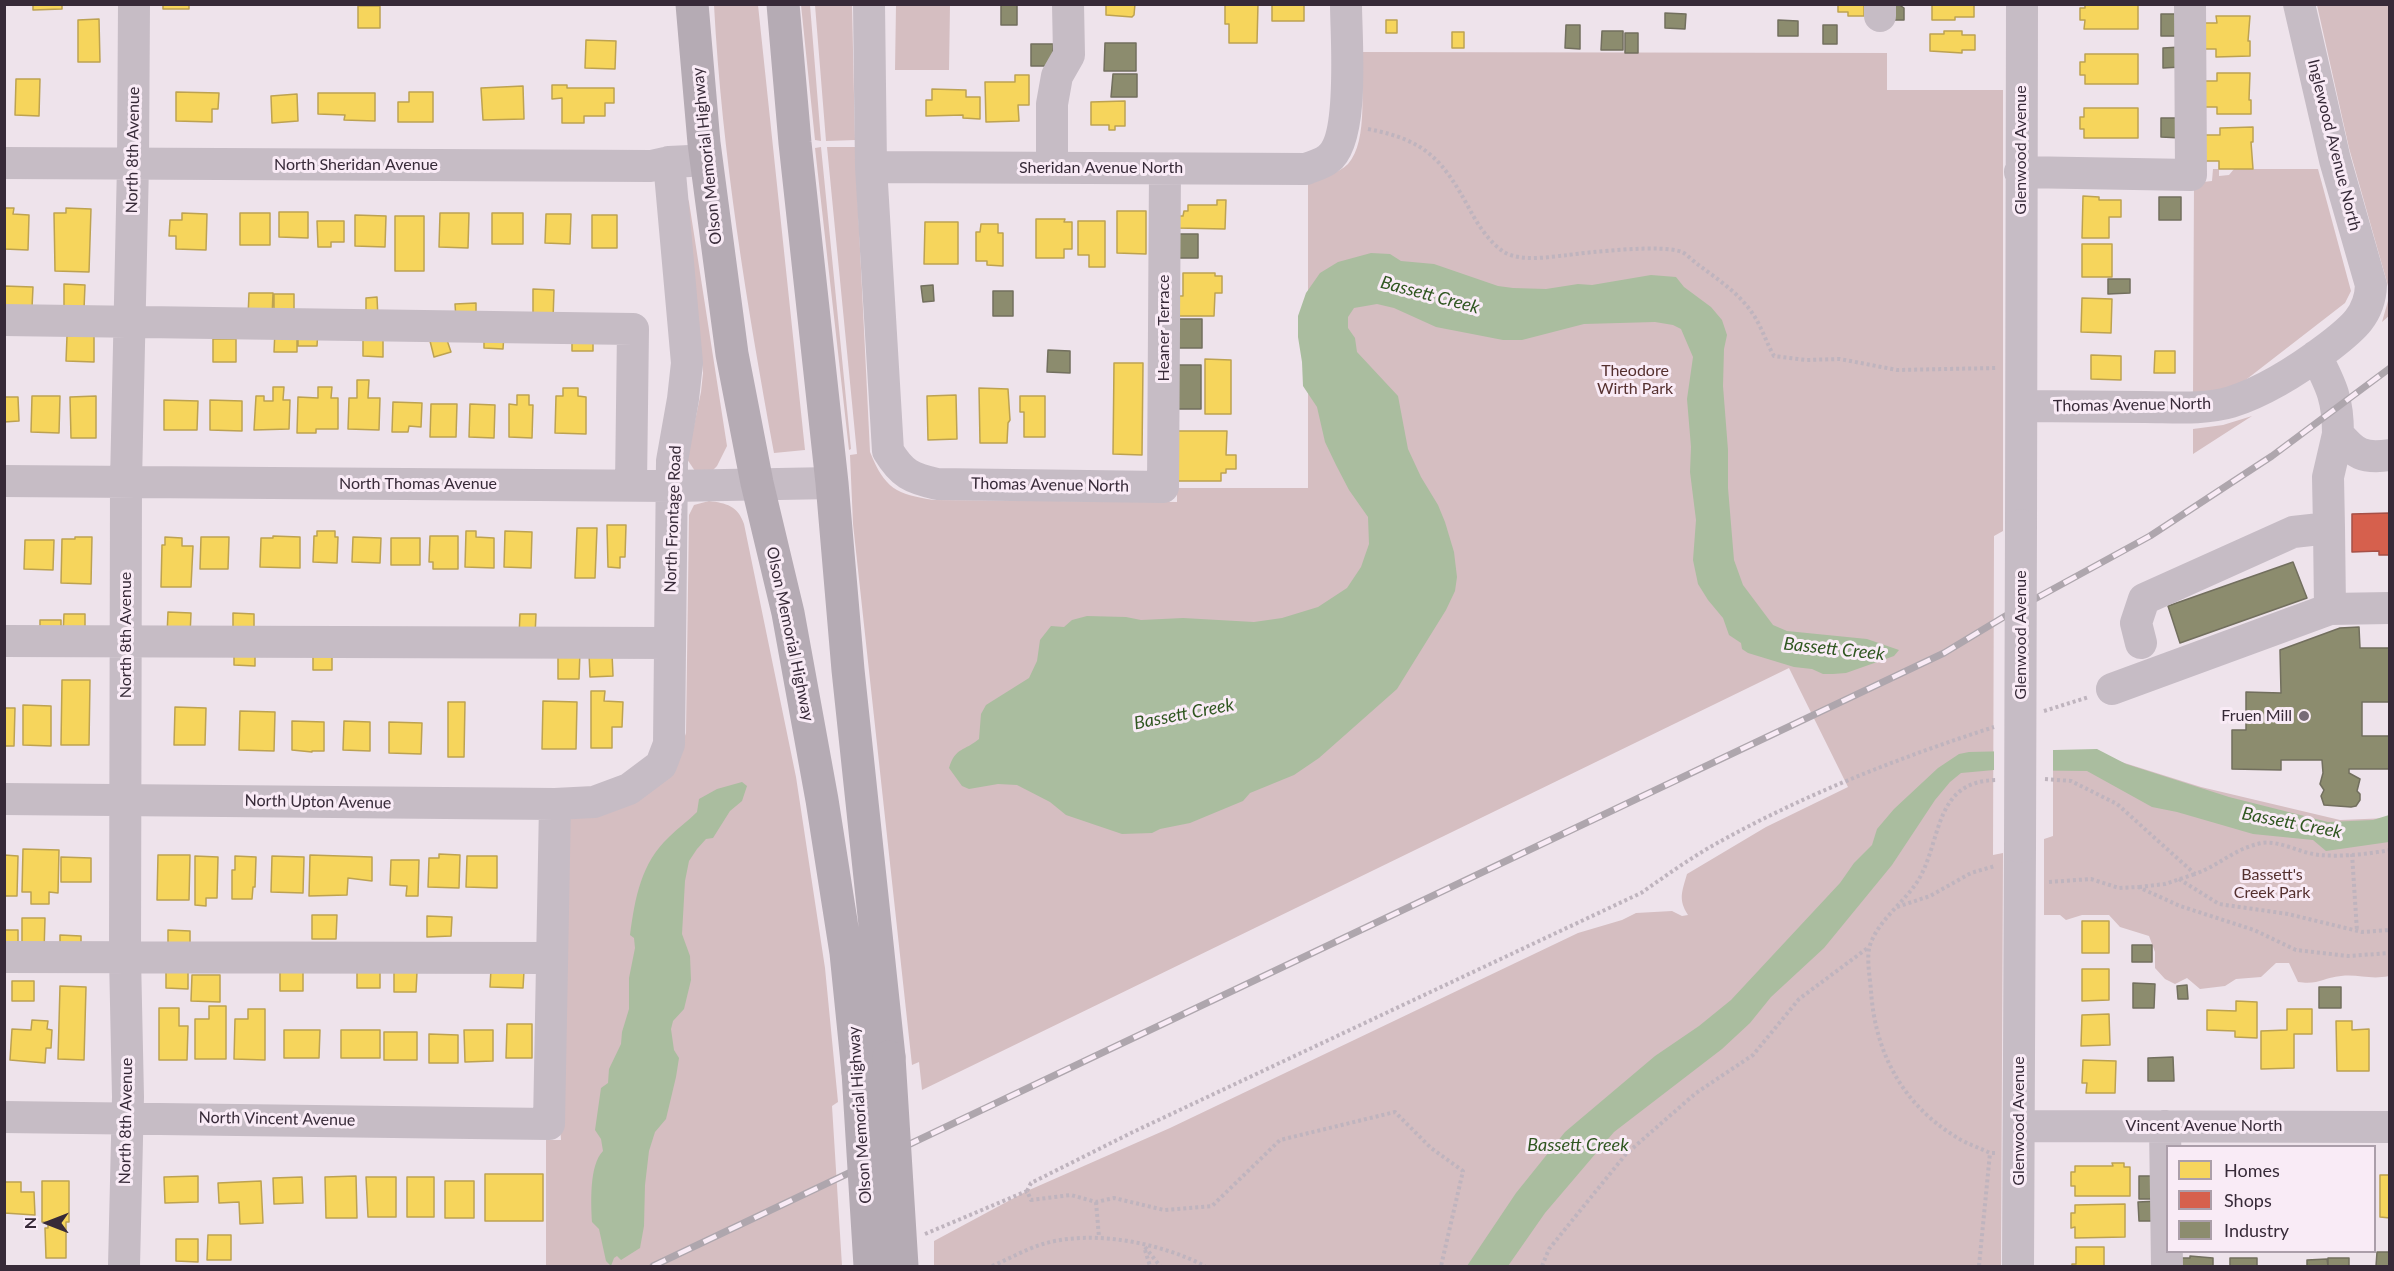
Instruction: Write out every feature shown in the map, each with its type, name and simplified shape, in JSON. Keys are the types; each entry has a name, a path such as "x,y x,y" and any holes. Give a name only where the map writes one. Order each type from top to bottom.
{"main road":[{"name":"Olson Memorial Highway","path":"693,4 706,160 732,354 757,483 788,613 822,800 846,953 858,1072 870,1266"},
{"name":"Olson Memorial Highway","path":"783,4 795,143 832,483 848,670 889,1057 902,1266"}],"street":[{"name":"North 8th Avenue","path":"124,1266 128,1117 125,957 126,482 134,164 134,4"},
{"name":"Thomas Avenue North","path":"868,4 871,167 888,451 897,467 914,478 937,484 1162,487"},
{"path":"1052,167 1052,104 1057,76 1069,55 1068,4"},
{"name":"Sheridan Avenue North","path":"871,167 1306,169 1329,159 1342,139 1345,117 1346,4"},
{"name":"Glenwood Avenue","path":"2018,1266 2019,1126 2008,857 2021,525 2022,4"},
{"path":"2020,172 2191,175 2190,4"},
{"name":"Inglewood Avenue North","path":"2299,4 2336,160 2371,285"},
{"name":"North Sheridan Avenue","path":"4,163 651,166 669,162 706,160"},
{"name":"North Frontage Road","path":"629,789 661,765 669,744 672,461 684,399 687,363 669,162"},
{"name":"Heaner Terrace","path":"1162,487 1165,169"},
{"name":"Thomas Avenue North","path":"2022,406 2190,407 2230,402 2275,382 2316,357 2350,331 2364,312 2370,299 2371,285"},
{"path":"4,320 633,329 632,485"},
{"path":"2316,357 2338,407 2338,434 2328,477 2330,609"},
{"path":"2338,434 2352,450 2369,458 2390,455"},
{"name":"North Thomas Avenue","path":"4,481 672,486 832,483"},
{"path":"2141,643 2136,623 2144,599 2293,532 2329,528"},
{"path":"2112,689 2330,609 2390,608"},
{"path":"4,641 670,643"},
{"name":"North Upton Avenue","path":"4,799 555,804 594,802 629,789"},
{"path":"4,957 551,958 555,804"},
{"name":"North Vincent Avenue","path":"4,1117 549,1124 551,958"},
{"name":"Vincent Avenue North","path":"2019,1126 2390,1127"},
{"path":"2165,1126 2166,1266"}],"path":[{"path":"1367,129 1397,134 1415,143 1432,156 1446,170 1476,221 1505,253 1530,258 1628,250 1682,252 1723,281 1736,294 1755,318 1774,356 1806,360 1840,359 1897,370 1998,369"},
{"path":"2036,714 2112,689"},
{"path":"919,1237 1027,1191 1031,1184 1133,1132 1641,893 1718,842 1767,816 1861,775 2003,724"},
{"path":"2042,779 2071,781 2117,804 2195,874"},
{"path":"1542,1266 1549,1249 1626,1154 1696,1093 1753,1055 1800,999 1820,981 1869,946 1879,928 1919,879 1948,801 1965,787 1983,780 2006,780"},
{"path":"2049,882 2091,879 2119,888 2165,884 2213,867 2240,848 2265,843 2320,855 2390,850"},
{"path":"2352,854 2357,931"},
{"path":"1896,907 1930,896 1971,873 2008,857"},
{"path":"2179,879 2219,904 2288,914 2357,931 2390,930"},
{"path":"2138,887 2180,906 2254,930 2296,950 2348,956 2390,953"},
{"path":"1869,946 1872,1009 1880,1046 1891,1071 1915,1103 1935,1123 1955,1137 1990,1153 1979,1266"},
{"path":"1027,1191 1031,1200 1071,1195 1096,1202 1114,1198 1164,1210 1212,1206 1280,1140 1395,1112 1431,1148 1462,1171 1441,1266"},
{"path":"1096,1202 1099,1237"},
{"path":"992,1266 1042,1244 1099,1237 1121,1239 1171,1252 1205,1266"},
{"path":"1145,1246 1149,1266"},
{"path":"1145,1246 1160,1266"}],"green space":[{"path":"714,5 758,5 805,450 774,453 754,342 729,174"},
{"path":"801,5 810,5 821,141 815,140"},
{"path":"815,5 852,5 855,140 826,141"},
{"path":"896,5 950,5 949,70 895,70"},
{"path":"2317,5 2389,5 2390,315 2382,322 2388,301 2388,286 2349,148"},
{"name":"Theodore Wirth Park","path":"1361,52 1887,53 1887,90 2003,90 2003,531 1994,536 1993,855 2003,853 2001,1266 934,1266 934,1241 1027,1191 1170,1128 1578,933 1622,920 1636,913 1672,911 1682,916 1688,915 1682,900 1687,874 1766,827 1848,787 1789,668 922,1090 919,1062 912,1065 853,524 850,455 857,454 827,147 855,147 870,452 881,474 893,488 910,495 934,500 1177,502 1177,488 1308,488 1308,180 1339,170 1348,164 1355,154 1359,141 1362,111"},
{"path":"821,147 851,449 849,450 815,148"},
{"path":"2213,169 2219,169 2219,176 2229,175 2234,169 2318,169 2351,291 2345,303 2243,382 2226,389 2193,394 2194,183 2212,181"},
{"path":"686,194 727,446 717,466 710,473 695,471 687,459 703,373"},
{"path":"2252,416 2193,454 2193,429 2223,425"},
{"path":"709,501 731,506 744,524 796,777 825,968 838,1102 832,1106 842,1266 546,1266 546,1140 561,1140 557,1082 561,819 681,747 686,733 689,515 694,505"},
{"name":"Bassett's Creek Park","path":"2096,754 2201,787 2340,820 2389,818 2389,976 2341,976 2305,983 2298,982 2289,963 2276,963 2261,977 2236,979 2225,986 2200,989 2187,978 2175,984 2165,979 2155,968 2155,952 2149,936 2120,927 2109,915 2082,915 2066,920 2060,915 2044,915 2044,839 2053,836 2053,756"}],"water":[{"path":"1371,253 1390,254 1401,261 1434,264 1498,286 1513,288 1546,289 1578,284 1592,285 1651,275 1676,277 1684,287 1711,307 1722,320 1727,335 1724,349 1723,386 1728,450 1728,488 1734,560 1743,585 1773,625 1787,631 1867,639 1899,650 1894,656 1846,673 1823,674 1812,669 1794,667 1748,653 1742,649 1741,643 1729,635 1723,618 1698,584 1693,560 1696,520 1690,472 1691,447 1687,399 1693,357 1681,329 1655,322 1584,324 1522,340 1503,340 1436,327 1394,308 1377,304 1354,308 1348,317 1348,328 1355,338 1357,352 1398,396 1408,449 1445,522 1454,552 1457,577 1455,591 1446,610 1397,689 1319,758 1294,775 1250,793 1243,801 1190,823 1160,829 1152,833 1122,834 1066,815 1050,802 1017,785 998,784 969,789 962,786 949,768 951,761 957,753 979,739 981,714 986,705 1029,678 1037,661 1040,640 1051,626 1064,627 1072,620 1087,616 1126,617 1141,620 1183,618 1254,622 1282,618 1318,607 1347,588 1361,567 1369,544 1368,517 1349,490 1336,465 1325,442 1317,407 1303,386 1298,316 1306,293 1320,273 1338,262"},
{"name":"Bassett Creek","path":"2097,749 2126,764 2229,797 2328,822 2373,820 2389,815 2389,842 2326,851 2313,840 2253,834 2152,807 2087,771 1994,770 1961,773 1935,800 1892,865 1824,948 1771,997 1750,1023 1722,1049 1614,1132 1545,1213 1508,1266 1467,1266 1516,1193 1565,1132 1655,1056 1699,1026 1731,1000 1840,883 1854,863 1872,845 1877,829 1894,809 1938,768 1959,754 1969,752"},
{"path":"742,782 747,786 742,801 730,811 713,838 706,839 689,861 685,881 682,934 690,956 691,980 684,1009 673,1021 671,1029 674,1050 679,1058 676,1077 666,1119 655,1132 649,1151 644,1226 640,1248 621,1260 617,1256 611,1266 606,1261 599,1229 592,1222 593,1175 598,1157 603,1151 601,1139 595,1130 601,1088 608,1083 609,1069 621,1044 629,1009 629,978 635,948 634,938 630,935 637,895 646,870 659,847 697,812 699,799 717,789"}],"pier":[{"path":"2053,748 2053,773 1994,773 1994,750"}],"building: Homes":[{"path":"33,4 62,4 62,9 33,10"},
{"path":"163,4 189,4 189,9 163,9"},
{"path":"1106,4 1135,4 1134,15 1132,17 1106,15"},
{"path":"1225,4 1258,4 1257,43 1229,43 1229,24 1225,24"},
{"path":"1272,4 1304,4 1304,21 1272,21"},
{"path":"1838,4 1864,4 1864,16 1848,16 1848,12 1838,12"},
{"path":"1932,4 1974,4 1974,17 1932,20"},
{"path":"2085,4 2138,4 2138,29 2084,29 2085,20 2080,20 2080,8 2085,8"},
{"path":"358,6 380,6 380,28 358,28"},
{"path":"2216,16 2250,16 2248,41 2250,41 2250,56 2216,57 2216,49 2201,49 2201,23 2217,23"},
{"path":"99,19 100,62 78,62 78,20"},
{"path":"1386,20 1397,20 1397,33 1386,33"},
{"path":"1944,31 1962,31 1962,35 1975,35 1975,50 1962,50 1962,53 1930,51 1930,34 1944,34"},
{"path":"1452,32 1464,32 1464,48 1452,48"},
{"path":"586,40 616,41 615,69 585,68"},
{"path":"2085,54 2138,54 2138,84 2085,84 2085,75 2080,75 2080,62 2085,62"},
{"path":"2217,73 2250,73 2251,114 2217,114 2217,107 2203,107 2202,81 2217,81"},
{"path":"1015,75 1029,75 1029,105 1018,105 1019,121 986,122 985,82 1015,82"},
{"path":"16,79 40,79 39,116 15,115"},
{"path":"552,85 567,85 567,88 614,88 614,103 605,103 605,116 584,116 584,123 562,123 562,98 552,99"},
{"path":"523,86 524,119 483,120 481,88"},
{"path":"932,89 966,90 966,97 980,97 980,119 963,118 963,115 926,116 926,100 932,100"},
{"path":"176,92 219,93 218,109 212,109 212,122 176,121"},
{"path":"409,92 433,92 433,122 398,122 398,102 409,102"},
{"path":"318,93 375,93 375,121 344,120 345,115 318,114"},
{"path":"297,94 298,121 272,123 271,96"},
{"path":"1125,101 1125,126 1115,126 1115,130 1109,130 1109,125 1091,125 1091,102"},
{"path":"2084,108 2138,108 2138,138 2084,138 2084,129 2080,129 2080,117 2084,117"},
{"path":"2253,127 2253,142 2251,142 2253,169 2219,169 2219,161 2205,161 2205,135 2220,135 2220,128"},
{"path":"2083,196 2099,197 2099,200 2121,200 2121,217 2109,217 2109,238 2082,238"},
{"path":"1217,200 1226,200 1225,229 1177,228 1177,216 1183,216 1184,211 1188,211 1188,205 1217,205"},
{"path":"4,208 14,208 13,214 29,215 28,250 4,249"},
{"path":"66,208 91,209 89,272 55,271 54,213 66,213"},
{"path":"1117,211 1146,211 1146,254 1117,253"},
{"path":"279,212 308,212 308,238 279,237"},
{"path":"182,213 207,214 206,250 176,249 176,236 169,236 170,220 182,220"},
{"path":"240,213 270,213 270,245 240,245"},
{"path":"440,213 469,213 468,248 439,247"},
{"path":"492,213 523,213 523,244 492,244"},
{"path":"546,214 571,214 570,244 545,243"},
{"path":"355,215 386,216 385,247 355,246"},
{"path":"592,215 617,215 617,248 592,248"},
{"path":"395,216 424,216 424,271 395,271"},
{"path":"1036,219 1065,219 1064,222 1072,222 1072,249 1064,249 1064,258 1036,258"},
{"path":"317,221 344,221 344,242 331,242 331,247 318,247"},
{"path":"1078,221 1105,221 1105,267 1089,267 1089,255 1078,255"},
{"path":"925,222 958,222 958,264 924,264"},
{"path":"981,224 998,224 998,233 1003,233 1003,266 987,265 987,261 976,261 976,232 980,232"},
{"path":"2082,244 2112,244 2112,277 2082,277"},
{"path":"1183,273 1215,273 1215,276 1222,276 1222,293 1215,293 1214,316 1178,316 1178,296 1183,296"},
{"path":"64,284 85,285 84,309 64,308"},
{"path":"4,286 33,287 32,308 4,307"},
{"path":"533,289 554,290 553,320 533,320"},
{"path":"249,293 273,293 272,318 248,317"},
{"path":"274,294 294,294 294,318 274,318"},
{"path":"377,297 378,319 366,319 366,298"},
{"path":"2082,298 2112,299 2111,333 2081,332"},
{"path":"476,303 476,318 456,319 455,304"},
{"path":"298,329 318,330 317,346 298,346"},
{"path":"275,330 297,331 297,352 274,352"},
{"path":"484,333 504,334 503,349 484,348"},
{"path":"572,334 593,334 593,351 572,351"},
{"path":"363,335 383,335 383,357 363,356"},
{"path":"67,336 94,336 94,362 66,361"},
{"path":"446,337 451,352 434,357 430,341"},
{"path":"213,339 236,339 236,362 213,362"},
{"path":"2155,351 2175,351 2175,373 2154,373"},
{"path":"2091,355 2121,356 2121,380 2091,379"},
{"path":"1205,359 1231,360 1231,414 1205,414"},
{"path":"1114,363 1143,363 1142,455 1113,454"},
{"path":"357,380 369,380 368,398 380,398 379,430 348,429 349,398 357,398"},
{"path":"273,387 284,387 283,400 290,400 289,429 254,430 256,396 264,396 264,401 273,401"},
{"path":"318,387 332,387 331,398 338,398 338,429 316,429 316,433 297,433 298,397 318,398"},
{"path":"563,388 578,388 578,396 586,397 586,434 555,433 556,396 563,396"},
{"path":"979,388 1008,389 1010,420 1007,443 980,443"},
{"path":"517,395 529,395 529,405 533,405 532,438 509,437 509,404 517,405"},
{"path":"956,395 957,439 928,440 927,396"},
{"path":"32,396 60,396 59,433 31,432"},
{"path":"96,396 96,438 71,438 70,397"},
{"path":"1020,396 1045,396 1045,437 1024,437 1024,412 1020,412"},
{"path":"4,397 18,397 19,421 4,422"},
{"path":"164,400 198,401 197,430 164,430"},
{"path":"210,400 242,401 242,431 210,430"},
{"path":"393,402 422,403 421,427 409,426 408,432 392,432"},
{"path":"431,404 457,404 456,437 430,437"},
{"path":"470,404 495,405 494,438 469,437"},
{"path":"1176,431 1227,431 1226,455 1236,455 1236,469 1226,469 1226,473 1221,473 1221,481 1176,481"},
{"path":"607,525 626,525 625,557 620,557 620,568 608,567"},
{"path":"577,528 597,528 595,578 575,578"},
{"path":"317,531 335,531 335,537 338,537 337,563 313,562 314,536 317,536"},
{"path":"466,531 476,531 476,537 494,538 494,568 465,567"},
{"path":"505,531 532,532 531,568 504,567"},
{"path":"273,536 300,537 300,568 260,567 261,538 273,538"},
{"path":"430,536 458,536 458,569 433,569 433,562 429,562"},
{"path":"75,537 92,537 91,584 61,583 62,539 75,539"},
{"path":"165,537 182,538 182,546 193,546 191,587 161,587 162,545 165,545"},
{"path":"201,537 229,537 228,569 200,569"},
{"path":"353,537 381,538 380,563 352,562"},
{"path":"391,538 420,538 420,565 391,565"},
{"path":"25,540 54,540 53,570 24,569"},
{"path":"168,612 191,613 190,636 167,635"},
{"path":"233,613 254,614 254,637 233,637"},
{"path":"64,614 85,614 85,636 63,635"},
{"path":"520,614 536,614 535,636 519,635"},
{"path":"40,620 61,620 61,634 40,634"},
{"path":"234,651 255,651 255,666 234,665"},
{"path":"558,651 580,652 579,679 558,679"},
{"path":"589,653 612,653 613,676 590,677"},
{"path":"313,655 332,655 332,670 313,670"},
{"path":"62,680 90,680 89,745 61,745"},
{"path":"591,691 605,691 604,701 623,702 622,727 612,727 612,748 591,748"},
{"path":"543,701 577,702 576,749 542,749"},
{"path":"448,702 465,702 464,757 448,757"},
{"path":"23,705 51,706 51,746 23,745"},
{"path":"175,707 206,708 205,745 174,745"},
{"path":"4,708 15,708 14,746 4,746"},
{"path":"240,711 275,712 274,751 239,750"},
{"path":"292,721 324,722 324,751 292,750"},
{"path":"344,721 370,722 370,751 343,750"},
{"path":"389,722 422,723 421,754 389,753"},
{"path":"23,849 59,850 58,893 49,892 49,904 31,904 31,892 22,892"},
{"path":"439,854 460,855 459,888 428,887 429,858 439,858"},
{"path":"4,855 18,856 17,896 4,896"},
{"path":"158,855 190,855 189,900 157,900"},
{"path":"310,855 372,857 372,881 348,878 347,895 309,896"},
{"path":"195,856 218,857 217,898 206,898 206,906 195,905"},
{"path":"235,856 256,857 255,887 253,887 252,899 232,899 232,870 235,870"},
{"path":"272,856 304,857 303,893 271,892"},
{"path":"467,856 497,856 497,888 466,887"},
{"path":"61,857 91,858 91,882 61,882"},
{"path":"391,860 419,860 418,896 406,896 407,886 390,885"},
{"path":"312,915 337,915 336,939 312,939"},
{"path":"427,916 452,917 451,936 427,937"},
{"path":"22,918 45,918 44,952 22,952"},
{"path":"2082,921 2109,921 2109,953 2082,953"},
{"path":"4,930 18,930 18,952 4,952"},
{"path":"168,930 190,931 190,953 168,952"},
{"path":"60,935 81,936 81,951 60,951"},
{"path":"166,967 188,968 188,989 166,988"},
{"path":"357,968 380,968 380,988 357,988"},
{"path":"491,969 524,971 523,988 490,987"},
{"path":"2082,969 2109,969 2109,1000 2082,1001"},
{"path":"280,970 303,970 303,991 280,991"},
{"path":"394,972 417,972 416,992 394,992"},
{"path":"192,975 220,975 220,1002 191,1001"},
{"path":"12,981 34,981 34,1001 12,1001"},
{"path":"60,986 86,987 84,1060 58,1059"},
{"path":"2236,1001 2257,1002 2257,1038 2235,1037 2235,1031 2207,1030 2207,1010 2236,1011"},
{"path":"209,1006 226,1006 226,1059 195,1059 195,1019 209,1019"},
{"path":"159,1008 179,1008 179,1026 188,1026 187,1060 159,1060"},
{"path":"248,1009 265,1009 265,1060 234,1059 235,1019 248,1019"},
{"path":"2287,1009 2312,1009 2312,1034 2294,1034 2294,1068 2261,1069 2261,1031 2287,1030"},
{"path":"2109,1014 2110,1045 2081,1046 2082,1015"},
{"path":"32,1020 48,1021 47,1029 52,1030 51,1048 46,1048 45,1063 10,1060 12,1029 31,1030"},
{"path":"2336,1021 2352,1021 2352,1030 2369,1029 2369,1071 2337,1071"},
{"path":"507,1024 532,1024 532,1058 506,1058"},
{"path":"284,1030 320,1030 319,1058 284,1058"},
{"path":"341,1030 380,1030 380,1058 341,1058"},
{"path":"464,1030 493,1030 493,1061 465,1062"},
{"path":"384,1032 417,1032 417,1060 384,1060"},
{"path":"429,1034 458,1035 458,1063 429,1063"},
{"path":"2083,1060 2116,1061 2115,1093 2086,1093 2087,1083 2082,1083"},
{"path":"2112,1163 2124,1163 2124,1167 2130,1167 2130,1196 2075,1196 2075,1186 2071,1186 2071,1172 2075,1172 2075,1166 2113,1166"},
{"path":"485,1174 543,1174 543,1221 485,1221"},
{"path":"2380,1175 2390,1175 2390,1218 2380,1217"},
{"path":"198,1176 198,1202 165,1203 164,1177"},
{"path":"356,1176 357,1218 326,1218 325,1177"},
{"path":"302,1177 303,1203 274,1204 273,1178"},
{"path":"366,1177 396,1177 396,1217 368,1217"},
{"path":"407,1177 434,1177 434,1217 407,1217"},
{"path":"42,1181 69,1181 66,1258 46,1258 45,1228 48,1228 48,1222 42,1222"},
{"path":"261,1181 263,1223 240,1224 239,1202 219,1203 218,1183"},
{"path":"445,1181 474,1181 474,1218 445,1218"},
{"path":"4,1182 21,1182 21,1192 34,1192 35,1215 4,1213"},
{"path":"2125,1204 2125,1237 2075,1238 2075,1227 2071,1228 2071,1213 2075,1213 2075,1205"},
{"path":"208,1235 231,1235 231,1260 207,1260"},
{"path":"176,1239 198,1239 198,1262 176,1261"},
{"path":"2076,1247 2104,1247 2104,1266 2072,1266 2076,1264"}],"building: Shops":[{"path":"2390,513 2390,555 2379,555 2379,551 2352,552 2352,514"}],"building: Industry":[{"path":"1001,4 1017,4 1017,25 1001,25"},
{"path":"1890,4 1898,4 1904,8 1904,20 1890,20"},
{"path":"1665,13 1686,14 1685,29 1665,28"},
{"path":"2161,14 2182,14 2183,36 2161,36"},
{"path":"1778,20 1798,21 1798,36 1778,36"},
{"path":"1566,25 1580,25 1580,49 1565,48"},
{"path":"1823,25 1837,25 1837,44 1823,44"},
{"path":"1602,31 1623,31 1623,50 1601,50"},
{"path":"1625,33 1638,33 1638,53 1625,53"},
{"path":"1105,43 1136,43 1136,71 1104,71"},
{"path":"1031,44 1053,44 1053,66 1031,66"},
{"path":"2181,47 2181,67 2163,68 2163,48"},
{"path":"1113,74 1137,74 1137,97 1111,97"},
{"path":"2161,118 2181,118 2181,138 2161,137"},
{"path":"2159,197 2181,197 2181,220 2159,220"},
{"path":"1177,234 1198,234 1198,258 1177,258"},
{"path":"2108,279 2130,279 2130,293 2108,294"},
{"path":"933,285 934,301 923,302 921,286"},
{"path":"993,291 1013,291 1013,316 993,316"},
{"path":"1178,319 1202,319 1202,348 1178,348"},
{"path":"1048,350 1070,351 1070,373 1047,372"},
{"path":"1178,365 1201,365 1201,409 1178,409"},
{"path":"2293,562 2307,598 2180,643 2168,606"},
{"name":"Fruen Mill","path":"2359,627 2360,648 2390,648 2390,702 2362,702 2362,736 2390,736 2390,769 2349,769 2349,773 2360,779 2357,791 2360,794 2360,800 2356,806 2351,807 2324,805 2321,796 2324,790 2320,784 2323,773 2322,760 2281,760 2281,770 2232,769 2232,730 2246,730 2246,692 2281,693 2280,650 2340,628"},
{"path":"2132,945 2152,945 2152,962 2132,962"},
{"path":"2133,983 2155,984 2154,1008 2133,1008"},
{"path":"2187,985 2188,999 2178,999 2177,986"},
{"path":"2319,987 2341,987 2341,1008 2319,1008"},
{"path":"2173,1057 2174,1081 2148,1081 2148,1058"},
{"path":"2139,1176 2159,1176 2159,1199 2139,1199"},
{"path":"2159,1201 2159,1221 2139,1221 2138,1202"},
{"path":"2377,1252 2390,1252 2390,1266 2376,1266"},
{"path":"2190,1256 2213,1258 2213,1266 2174,1266 2174,1258 2190,1258"},
{"path":"2230,1258 2257,1258 2257,1266 2230,1266"},
{"path":"2328,1258 2349,1258 2349,1266 2328,1266"},
{"path":"2327,1259 2328,1266 2307,1266 2307,1260"}],"railway":[{"path":"653,1266 1944,653 2022,606 2150,536 2272,456 2390,368"}],"place":[{"name":"Fruen Mill","path":"2304,716"}]}
